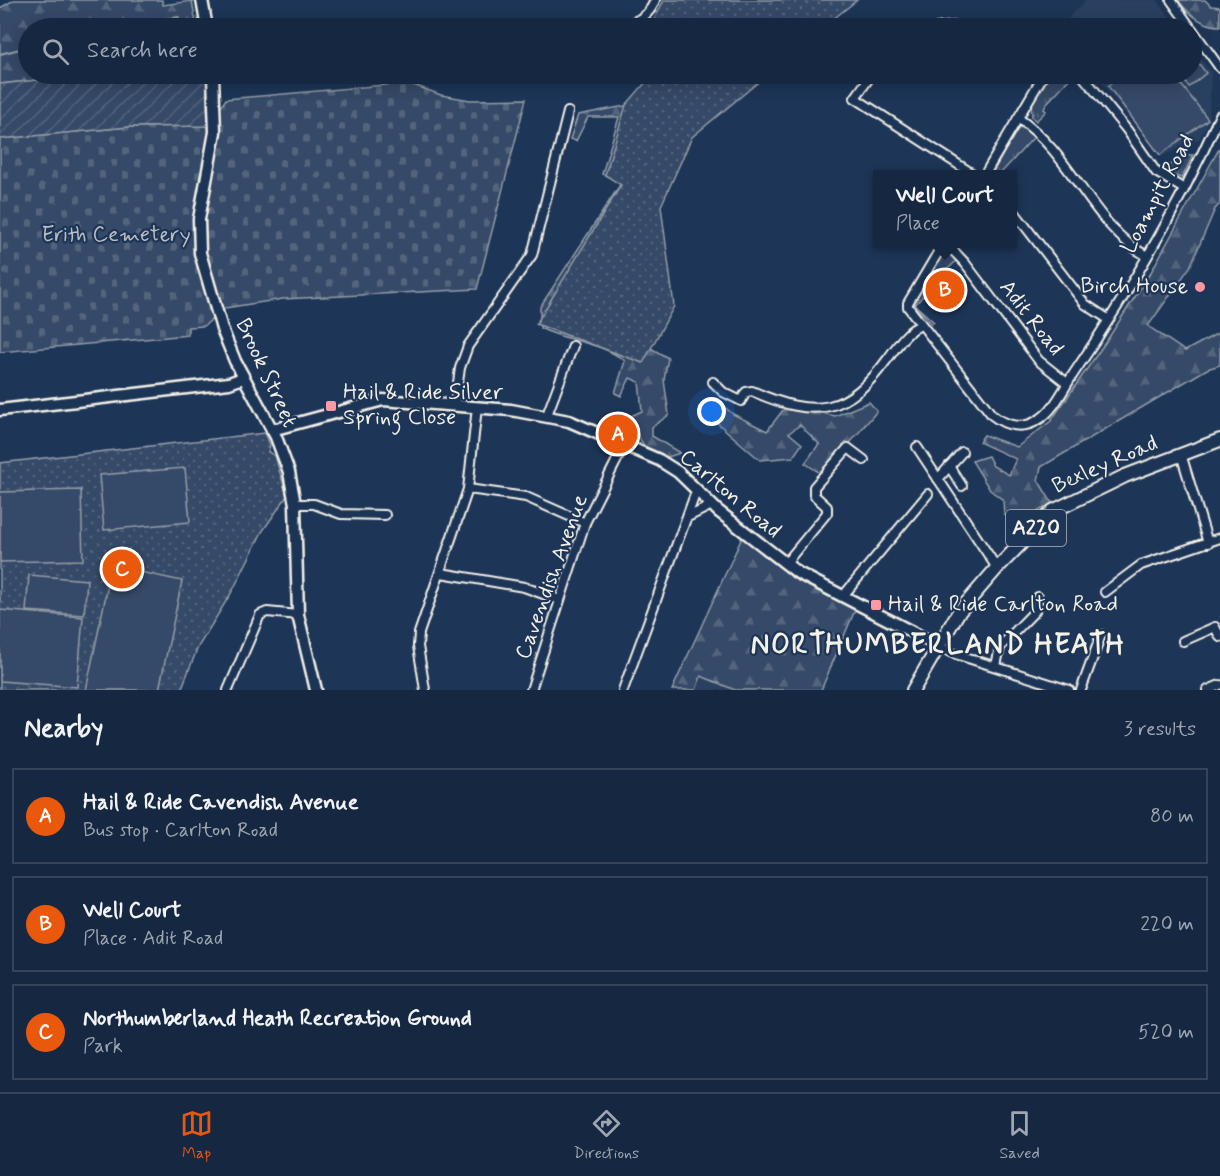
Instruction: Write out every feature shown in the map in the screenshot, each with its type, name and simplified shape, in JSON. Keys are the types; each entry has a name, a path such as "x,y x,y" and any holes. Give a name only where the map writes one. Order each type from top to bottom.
{"main road":[{"name":"Bexley Road","path":"913,690 958,613 997,568 1053,511 1125,476 1220,440"}],"street":[{"path":"202,0 205,18"},
{"path":"641,18 655,0"},
{"path":"1171,0 1183,18"},
{"path":"1202,44 1220,68"},
{"name":"Brook Street","path":"213,84 215,132 199,219 200,253 222,328 243,378 272,430 286,462 295,504 298,615 316,690"},
{"path":"865,84 855,98 967,170"},
{"path":"987,170 1038,84"},
{"path":"1089,84 1127,130 1156,172 1184,189"},
{"path":"455,404 459,368 468,346 532,255 568,112"},
{"name":"Loampit Road","path":"942,248 908,303 921,325 987,410 1004,423 1023,426 1037,421 1048,412 1068,383 1147,256 1184,189 1220,115"},
{"path":"1018,118 1044,138 1124,242 1147,256"},
{"path":"1017,216 1085,304 1108,320"},
{"name":"Adit Road","path":"950,248 965,263 1039,362 1068,383"},
{"path":"713,382 723,392 741,401 746,392 752,391 783,405 831,407 868,385 904,338 921,325"},
{"path":"547,416 573,346"},
{"path":"0,410 229,383 243,378"},
{"name":"Carlton Road","path":"272,430 383,400 455,404 547,416 589,428 678,472 712,505 785,564 939,646"},
{"path":"425,690 418,646 419,633 468,489 477,407"},
{"name":"Cavendish Avenue","path":"531,690 585,523 625,444"},
{"path":"917,447 997,568"},
{"path":"785,564 827,513 827,507 814,495 814,487 848,448 864,460"},
{"path":"938,479 962,452"},
{"path":"1181,454 1208,543"},
{"path":"949,466 962,486"},
{"path":"468,489 526,497 585,523"},
{"path":"623,690 697,489"},
{"path":"843,596 927,494"},
{"path":"295,504 314,504 341,514 385,515"},
{"path":"688,517 712,505"},
{"path":"1105,592 1141,565 1220,538"},
{"path":"441,573 524,587 560,600"},
{"path":"996,666 1000,648 1035,611 1038,597"},
{"path":"228,690 260,615 267,612 298,615"},
{"path":"1183,641 1217,626 1220,637"},
{"path":"1081,690 1101,635"},
{"path":"939,646 952,653 1069,690"},
{"path":"1208,690 1220,684"}],"shaded area":[{"path":"1087,0 1157,0 1170,18 1069,18"},
{"path":"1202,60 1211,72 1209,120 1199,139 1160,157 1103,84 1202,84"},
{"path":"687,666 740,690 678,690"}],"green space":[{"path":"14,0 162,0 163,5 192,1 195,18 18,18 18,82 0,84 0,8"},
{"path":"664,0 857,0 834,18 655,18"},
{"path":"1178,0 1205,0 1211,6 1220,7 1220,26 1208,24 1202,21 1202,18 1196,18"},
{"path":"18,82 18,84 206,84 208,126 129,127 0,139 0,84"},
{"name":"Erith Cemetery","path":"411,84 441,95 470,100 526,99 477,289 283,299 225,308 204,326 188,327 188,335 0,352 0,139 129,127 208,126 226,99"},
{"path":"644,84 756,84 692,137 661,206 674,306 643,363 536,324 621,185 605,175 626,105"},
{"path":"1045,84 1065,84 1047,103 1044,109 1046,111 1036,121 1032,117 1031,105"},
{"path":"1111,84 1181,84 1208,119 1160,155 1108,86"},
{"path":"630,105 675,143 619,330 668,358 664,380 669,415 652,427 652,436 680,453 662,459 646,449 637,434 617,436 611,425 642,411 639,382 630,378 621,396 615,393 625,361 594,345 562,337 540,328 540,307 622,182 602,174 619,117 588,117 576,141 570,139 578,115"},
{"path":"1022,127 1035,136 1004,170 994,170 1017,129"},
{"path":"1220,147 1220,204 1215,209 1190,267 1148,326 1185,351 1220,332 1220,365 1207,369 1041,467 1038,480 1052,503 1027,518 1004,515 1003,500 990,490 972,461 988,456 993,466 1009,475 1016,459 979,442 984,435 1017,447 1051,421 1151,272"},
{"path":"1193,155 1182,178 1168,174 1168,166"},
{"path":"946,250 956,261 936,281 928,274 942,251"},
{"path":"926,278 933,284 915,305 934,322 932,324 914,305 915,297"},
{"path":"716,400 733,414 767,431 783,410 805,409 835,416 869,402 877,411 823,475 805,463 819,444 800,425 789,433 802,444 793,457 760,460 699,407"},
{"path":"265,433 270,445 268,452 275,456 287,496 262,532 233,590 198,647 181,690 0,690 0,463"},
{"path":"185,468 190,522 104,530 99,475"},
{"path":"81,490 83,560 0,562 0,492"},
{"path":"745,531 792,578 855,610 821,690 735,690 701,676 696,690 672,690"},
{"path":"112,566 182,581 159,690 86,690"},
{"path":"29,575 87,580 84,615 26,611"},
{"path":"0,610 83,617 77,687 0,681"}],"waterway":[{"path":"171,18 179,17"},
{"path":"0,54 18,50"}],"place":[{"name":"Birch House","path":"1200,287"},
{"name":"Well Court","path":"945,290"},
{"name":"Hail & Ride Silver Spring Close","path":"331,406"},
{"name":"Hail & Ride Cavendish Avenue","path":"618,434"},
{"name":"Northumberland Heath Recreation Ground","path":"122,569"},
{"name":"Hail & Ride Carlton Road","path":"876,605"}],"district":[{"name":"NORTHUMBERLAND HEATH","path":"938,645"}]}
